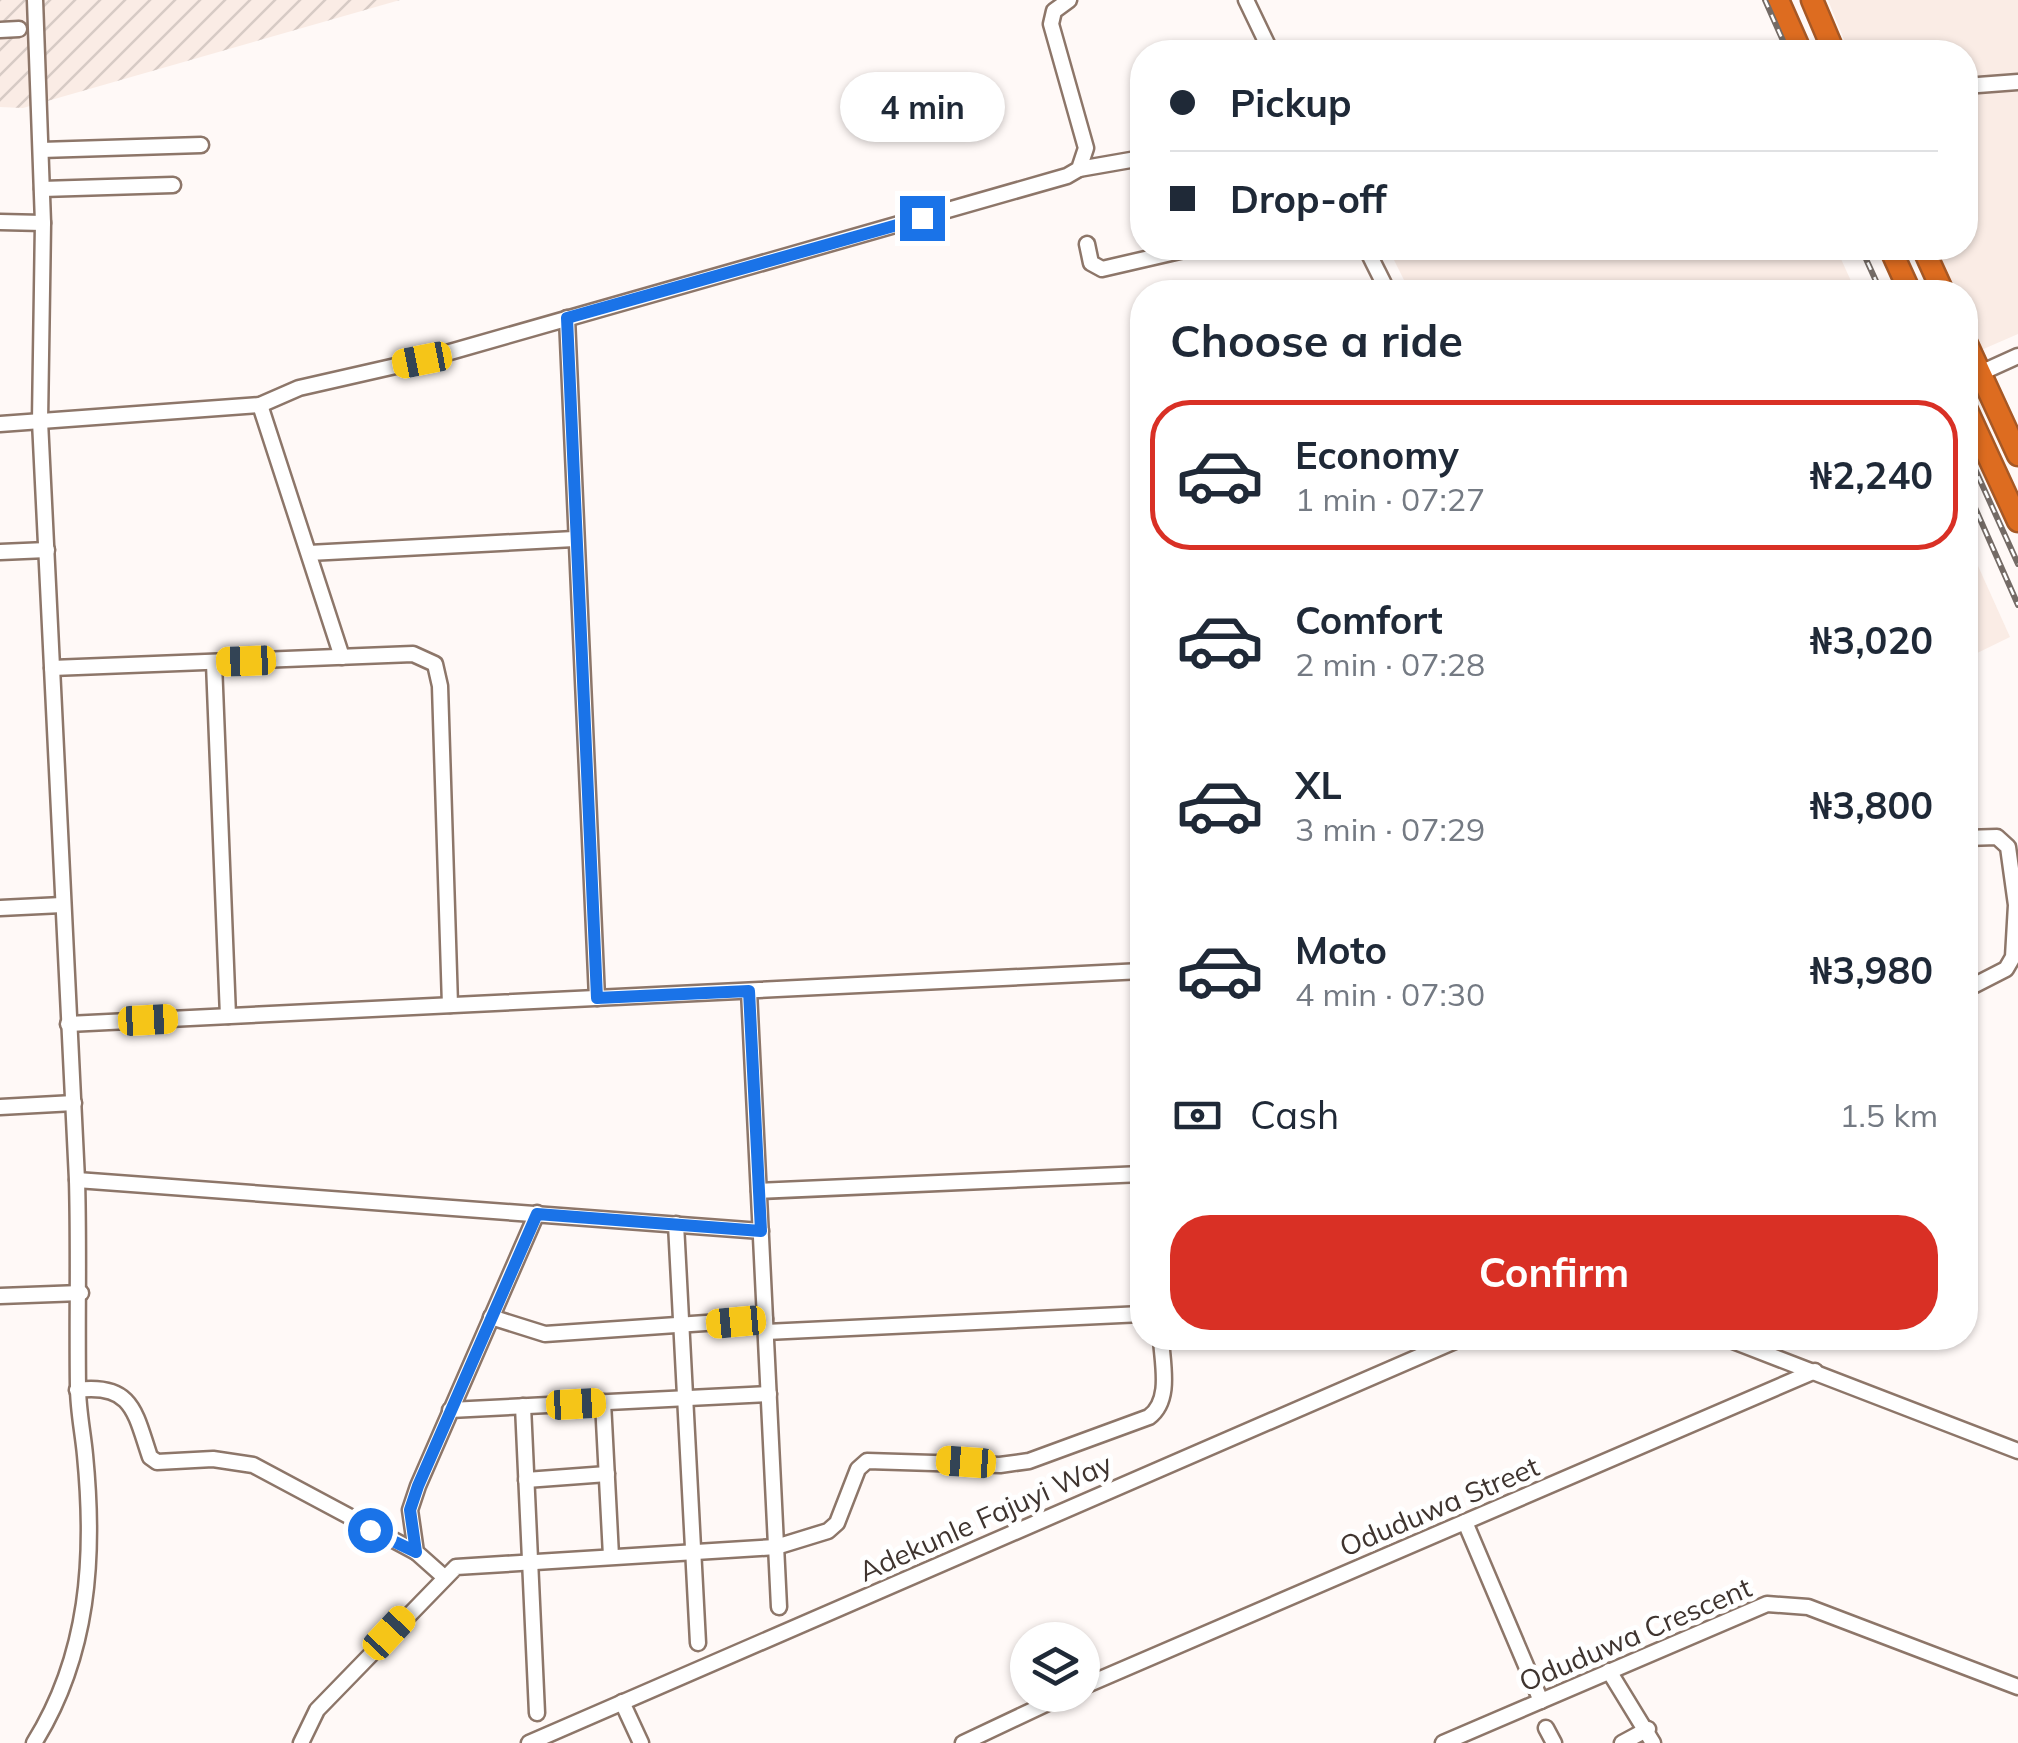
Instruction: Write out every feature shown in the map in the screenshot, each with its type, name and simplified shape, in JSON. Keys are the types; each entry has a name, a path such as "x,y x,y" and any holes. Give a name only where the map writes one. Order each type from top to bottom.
{"highway":[{"path":"1778,0 1796,40"},
{"path":"1812,0 1829,40"},
{"path":"1978,386 2018,455"},
{"path":"1978,434 2018,521"}],"street":[{"path":"34,1743 60,1694 75,1654 88,1584 90,1520 78,1390 81,1294 74,1103 40,421 44,223 36,0"},
{"path":"1070,0 1054,10 1051,24 1086,148 1079,169"},
{"path":"1246,0 1266,40"},
{"path":"0,30 19,29"},
{"path":"1978,85 2018,82"},
{"path":"41,150 201,145"},
{"path":"0,424 260,405 298,388 422,360 1079,169 1130,160"},
{"path":"42,189 173,185"},
{"path":"0,222 44,223"},
{"path":"1086,244 1091,263 1102,269 1141,260"},
{"path":"567,318 597,998"},
{"path":"1978,375 2018,356"},
{"path":"260,405 342,657"},
{"path":"308,553 574,540"},
{"path":"0,552 46,550"},
{"path":"52,668 426,656 440,674 450,1005"},
{"path":"214,662 228,1016"},
{"path":"1978,838 1997,837 2008,846 2017,945 2006,969 1978,983"},
{"path":"0,908 62,905"},
{"path":"68,1024 1130,972"},
{"path":"749,991 779,1607"},
{"path":"0,1107 74,1103"},
{"path":"759,1191 1130,1175"},
{"path":"77,1180 761,1231"},
{"path":"416,1552 410,1510 537,1214"},
{"path":"676,1224 698,1642"},
{"path":"0,1296 81,1294"},
{"path":"491,1317 545,1334 680,1326 1130,1314"},
{"path":"301,1743 317,1710 443,1576 466,1564 776,1548 828,1531 837,1523 858,1469 867,1461 1000,1465 1030,1462 1149,1416 1159,1410 1164,1397 1162,1350"},
{"name":"Adekunle Fajuyi Way","path":"529,1743 1434,1350"},
{"path":"1757,1350 2018,1451"},
{"name":"Oduduwa Street","path":"1100,1679 1815,1372"},
{"path":"78,1390 117,1392 126,1400 150,1457 157,1462 213,1458 253,1465 416,1552 443,1576"},
{"path":"450,1410 769,1394"},
{"path":"603,1402 612,1556"},
{"path":"523,1406 536,1713"},
{"path":"526,1480 607,1474"},
{"path":"1465,1522 1541,1701"},
{"name":"Oduduwa Crescent","path":"1443,1743 1749,1610 1785,1602 1808,1607 2018,1688"},
{"path":"1609,1672 1650,1736 1622,1743"},
{"path":"622,1702 640,1743"},
{"path":"963,1743 1029,1712"},
{"path":"1546,1728 1554,1743"}],"shaded area":[{"path":"0,0 400,0 23,108 0,107"},
{"path":"1828,0 2018,0 2018,334 1978,351 1978,280 1942,280 1934,260 1978,260 1978,40 1844,40"},
{"path":"1394,260 1841,260 1851,280 1404,280"},
{"path":"1978,566 2010,637 1978,653"}],"railway":[{"path":"1765,0 1783,40"},
{"path":"1866,260 1876,280"},
{"path":"1978,476 2018,564"},
{"path":"1978,514 2018,605"}],"route":[{"path":"370,1530 416,1552 410,1510 418,1486 537,1214 761,1231 749,991 597,998 567,318 922,218"}]}
